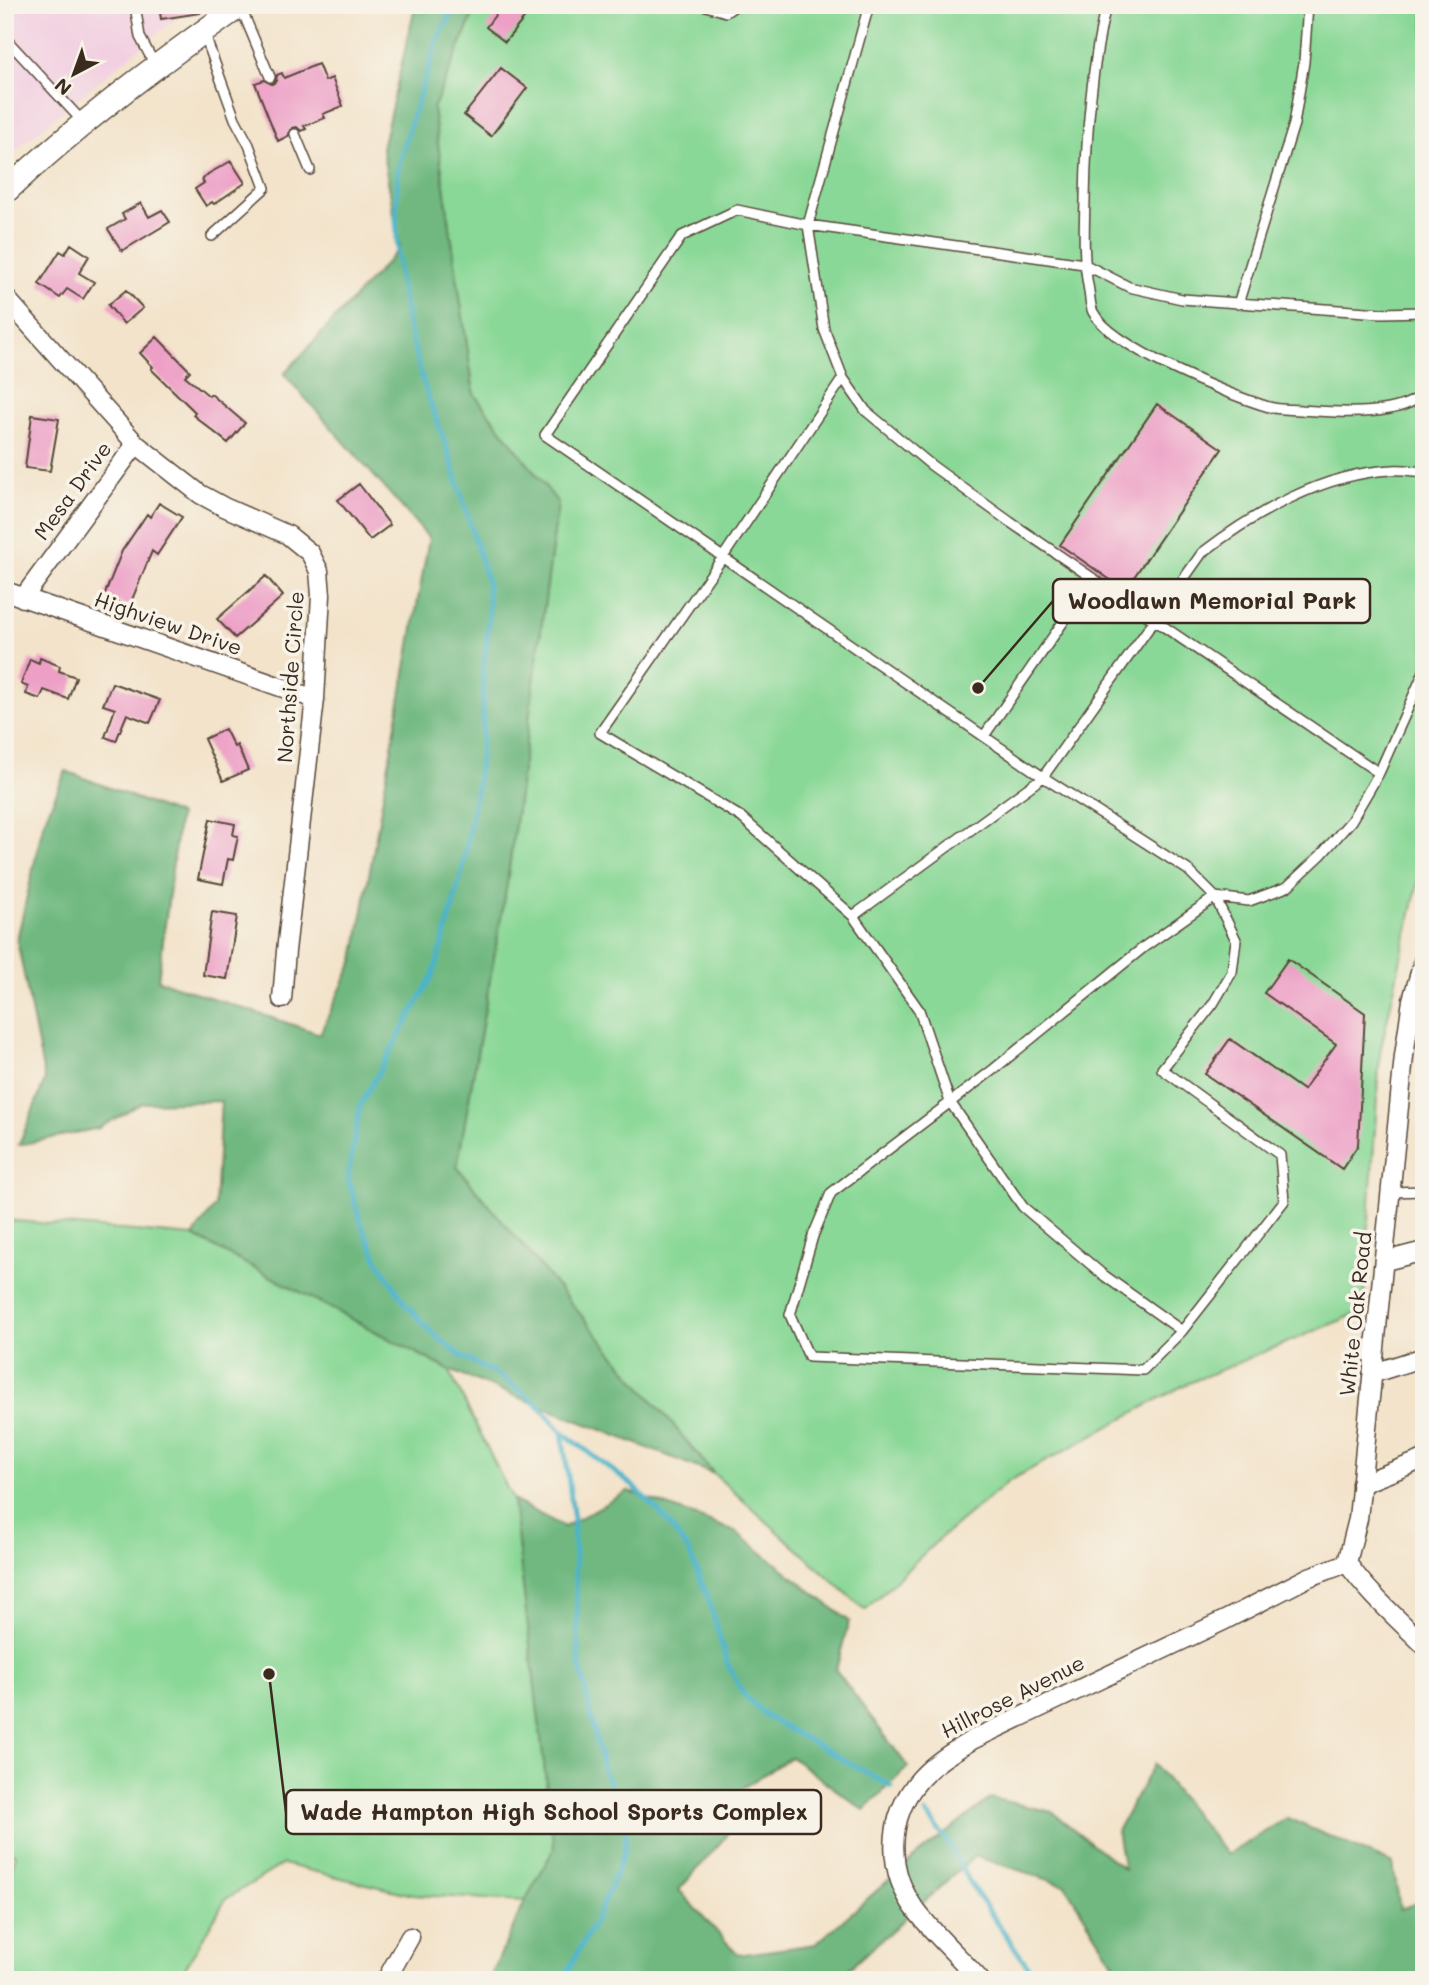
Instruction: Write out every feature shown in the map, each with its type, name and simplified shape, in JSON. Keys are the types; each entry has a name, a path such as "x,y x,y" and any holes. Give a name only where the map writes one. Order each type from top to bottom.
{"street":[{"path":"5,192 213,19 240,5"},
{"name":"Northside Circle","path":"5,297 136,444 200,494 288,535 310,554 319,570 321,587 316,699 285,951 282,999"},
{"name":"Mesa Drive","path":"23,598 136,444"},
{"name":"Highview Drive","path":"5,591 316,699"},
{"name":"White Oak Road","path":"1347,1563 1358,1519 1362,1484 1404,1056 1412,1000 1424,959"},
{"path":"1385,1261 1424,1251"},
{"path":"1374,1373 1424,1357"},
{"path":"1362,1484 1424,1459"},
{"path":"1347,1563 1388,1612 1422,1639"},
{"name":"Hillrose Avenue","path":"980,1980 918,1913 898,1874 893,1847 895,1826 903,1803 919,1780 944,1758 972,1740 1310,1577 1347,1563"},
{"path":"386,1980 410,1937"}],"lane":[{"path":"135,5 140,37 156,66"},
{"path":"240,5 270,77"},
{"path":"703,5 726,12 736,5"},
{"path":"869,5 808,225 824,330 843,378 866,411 931,465 1093,579 1379,773"},
{"path":"1106,5 1098,36 1086,151 1084,264 1093,312 1115,335 1145,354 1198,380 1271,408 1360,413 1390,409 1419,397 1424,392"},
{"path":"1238,304 1294,124 1304,62 1308,5"},
{"path":"212,236 265,188 249,145 235,119 213,19"},
{"path":"5,38 84,124"},
{"path":"295,134 310,170"},
{"path":"1424,312 1381,313 1182,299 1129,287 1084,264 808,225 737,211 682,236 545,435 1043,777 1188,870 1215,897 1236,940 1232,972 1213,1004 1161,1069 1280,1155 1284,1200 1182,1331 1143,1370 808,1357 790,1315 813,1236 831,1193 1144,947 1215,897 1249,901 1287,887 1321,855 1351,821 1379,773 1424,671"},
{"path":"843,378 600,733 741,817 853,916 919,1010 950,1102 1023,1207 1102,1274 1182,1331"},
{"path":"853,916 1043,777 1202,553 1233,529 1268,508 1348,477 1392,470 1424,472"},
{"path":"984,736 1093,579"},
{"path":"1391,1192 1424,1191"}],"shaded area":[{"path":"5,5 192,5 25,142 5,162"}],"green space":[{"path":"417,5 477,5 433,109 474,394 558,503 507,883 457,1167 714,1474 449,1370 193,1236 215,1206 221,1101 142,1103 99,1128 19,1145 45,1080 17,940 44,821 66,771 179,815 158,980 320,1034 354,960 429,538 284,374 400,248 382,148"},
{"path":"477,5 1424,5 1424,872 1418,882 1380,1052 1363,1311 1184,1385 1009,1481 938,1540 865,1610 714,1474 457,1167 507,883 558,503 474,394 433,109"},
{"path":"5,1220 193,1236 449,1370 513,1500 554,1849 525,1901 413,1895 283,1864 226,1899 178,1980 5,1980 5,1892 16,1854 5,1849"},
{"path":"628,1491 736,1532 849,1621 836,1670 908,1767 864,1810 791,1757 738,1791 726,1836 679,1890 738,1955 816,1944 916,1856 991,1798 1052,1812 1124,1869 1117,1831 1154,1764 1227,1855 1287,1818 1393,1864 1400,1909 1424,1901 1424,1980 1124,1980 1065,1885 975,1856 836,1980 489,1980 525,1901 554,1849 513,1500 564,1527"}],"building":[{"path":"159,5 199,5 200,13 161,19"},
{"path":"503,5 535,5 505,42 486,27"},
{"path":"318,64 325,81 332,78 343,106 323,114 325,118 304,126 306,129 301,131 297,127 292,128 288,136 278,141 255,83 264,80 272,84 277,75 282,73 284,78"},
{"path":"501,68 527,88 491,136 464,115"},
{"path":"231,161 245,183 214,204 212,202 206,206 195,189 204,183 202,180 208,174"},
{"path":"141,203 149,217 162,210 170,222 122,251 108,229 125,219 122,214"},
{"path":"71,244 89,256 79,273 94,282 83,299 67,289 60,298 39,284 60,251 65,254"},
{"path":"126,290 143,308 124,324 108,305"},
{"path":"157,337 190,371 185,376 245,423 228,443 193,415 195,412 151,369 153,367 140,353"},
{"path":"1157,404 1222,449 1125,590 1060,545"},
{"path":"32,415 59,419 50,471 25,468"},
{"path":"359,484 390,525 370,540 338,500"},
{"path":"159,503 182,517 157,555 152,551 129,607 104,596 122,551 147,514 150,517"},
{"path":"266,576 283,596 235,638 217,619"},
{"path":"40,658 60,666 59,671 76,677 68,699 44,690 40,699 26,694 28,687 21,684 30,659 39,663"},
{"path":"112,683 160,700 150,723 127,714 116,741 105,737 115,709 103,705"},
{"path":"225,729 234,747 237,745 248,770 223,781 204,739"},
{"path":"210,819 235,824 233,835 238,836 233,860 228,859 223,884 198,879"},
{"path":"212,912 237,916 227,979 203,975"},
{"path":"1288,959 1365,1013 1358,1145 1342,1169 1205,1074 1230,1039 1303,1090 1336,1044 1264,993"}],"waterway":[{"path":"456,5 438,39 412,118 398,168 396,218 399,276 409,329 424,385 451,460 487,581 489,615 483,676 483,725 477,786 462,871 448,925 433,975 360,1106 348,1178 361,1223 379,1263 405,1303 433,1334 461,1356 500,1376 537,1404 562,1432 633,1486 664,1517 688,1550 709,1600 727,1663 743,1694 767,1717 892,1787"},
{"path":"562,1432 573,1513 579,1661 603,1769 620,1808 626,1833 625,1849 617,1871 598,1915 563,1980"},
{"path":"926,1813 949,1844 973,1888 1029,1968 1049,1980"}],"place":[{"name":"Woodlawn Memorial Park","path":"978,688"},
{"name":"Wade Hampton High School Sports Complex","path":"269,1674"}]}
